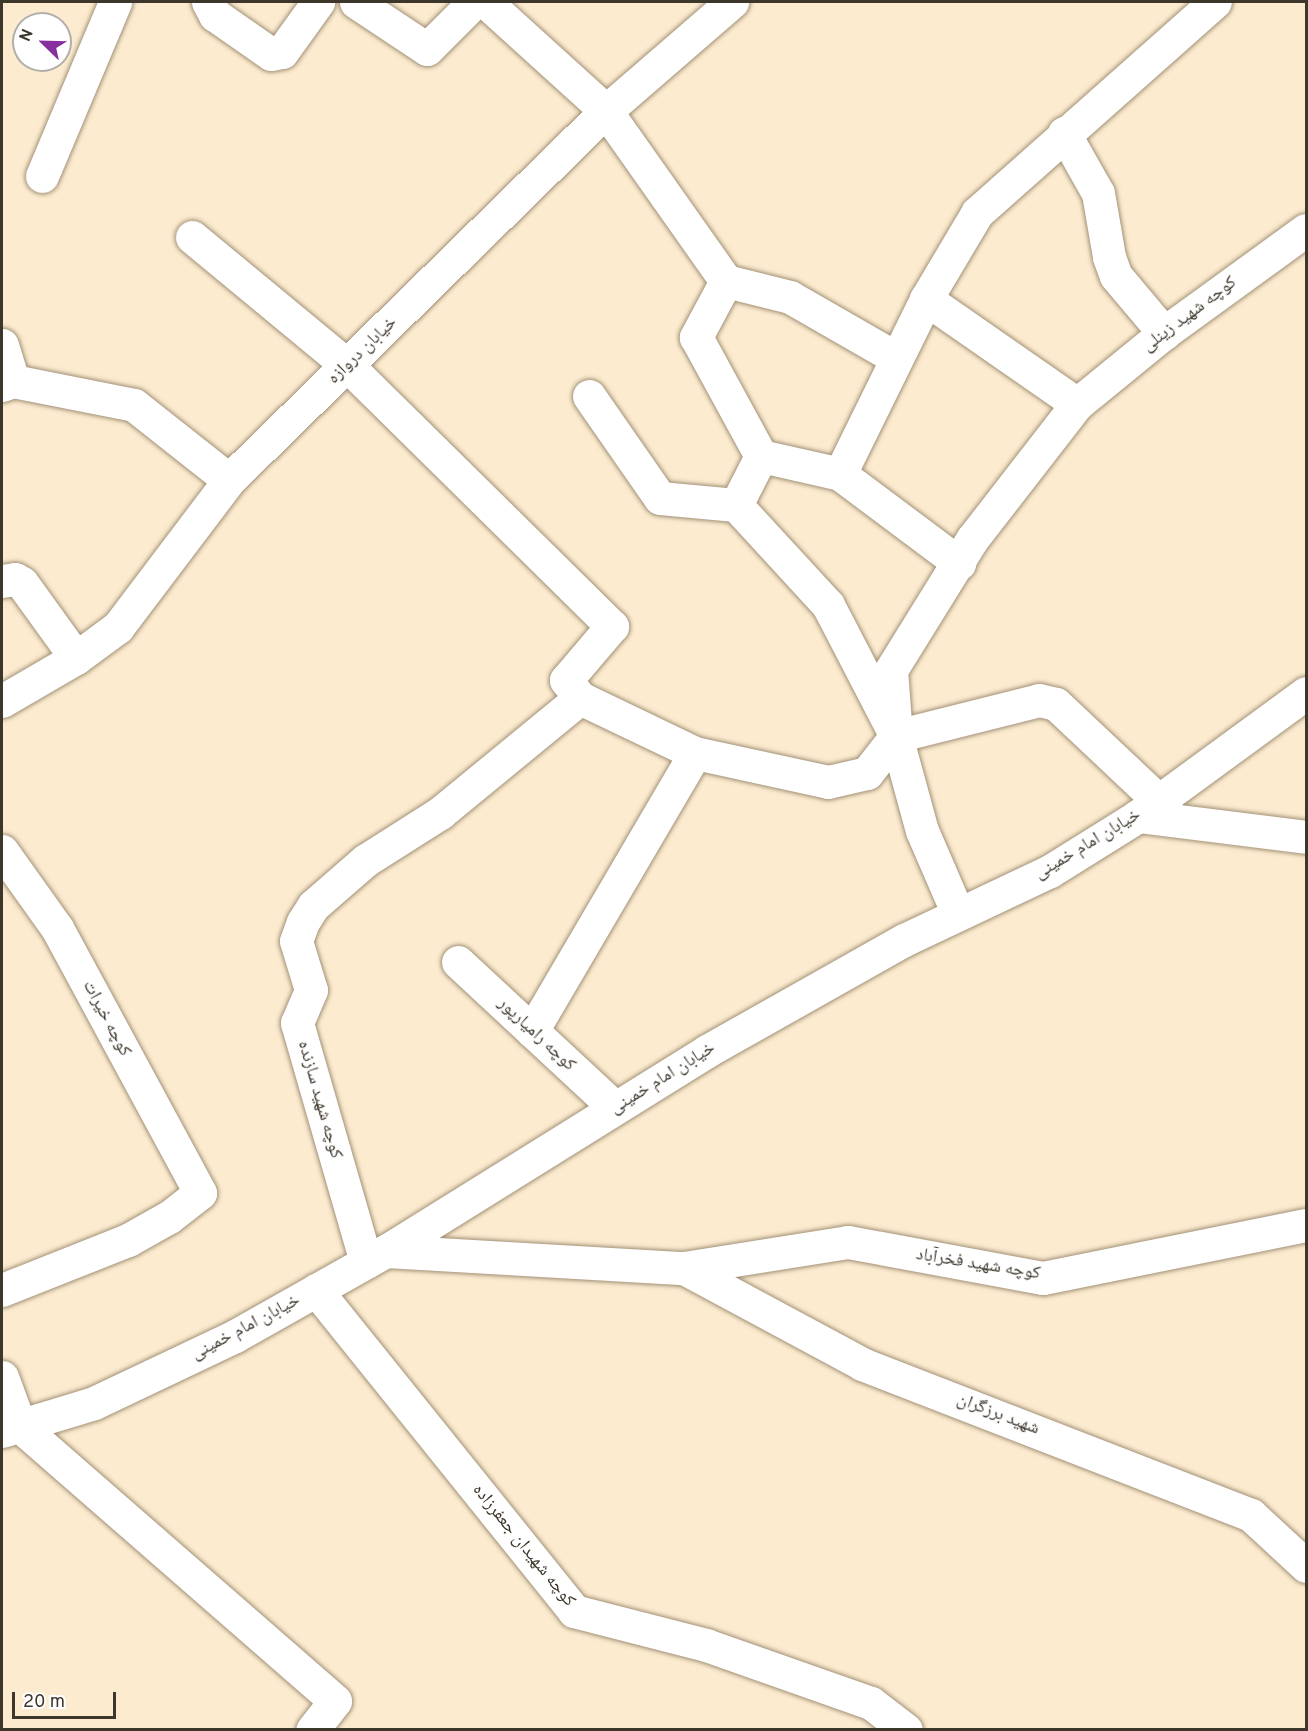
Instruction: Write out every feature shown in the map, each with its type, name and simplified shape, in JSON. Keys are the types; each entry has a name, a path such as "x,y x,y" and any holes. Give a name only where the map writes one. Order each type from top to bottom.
{"street":[{"path":"42,176 115,2"},
{"path":"208,2 214,15 271,54 282,52 318,2"},
{"path":"356,2 427,49 474,2"},
{"path":"486,2 606,111 726,281 790,297 896,358"},
{"name":"خیابان دروازه","path":"2,701 76,658 118,627 230,480 606,111 732,2"},
{"path":"840,474 926,299 977,213 1064,133 1215,2"},
{"path":"1064,133 1098,193 1109,257 1116,276 1164,333"},
{"name":"کوچه شهید زینلی","path":"897,736 891,670 973,538 1077,405 1164,333 1306,230"},
{"path":"192,237 348,366 612,626 566,680 580,698 695,753 828,782 867,773 897,736 1039,700 1056,704 1149,808 1306,837"},
{"path":"726,281 696,337 762,456 840,474 959,563"},
{"path":"926,299 1077,405"},
{"path":"2,345 7,383 134,405 230,480"},
{"path":"589,396 660,498 736,505 828,605 897,736 922,831 958,914"},
{"path":"736,505 762,456"},
{"path":"2,581 15,579 22,583 76,658"},
{"name":"خیابان امام خمینی","path":"11,1428 94,1403 235,1336 376,1256 738,1033 958,914 1050,871 1149,808 1306,693"},
{"name":"کوچه شهید سازنده","path":"376,1256 297,1023 311,990 296,941 313,906 366,860 440,813 580,698"},
{"path":"532,1031 695,753"},
{"name":"کوچه خیرات","path":"2,851 57,928 200,1193 169,1217 128,1240 2,1290"},
{"name":"کوچه رامیارپور","path":"458,962 615,1108"},
{"name":"کوچه شهید فخرآباد","path":"684,1268 848,1242 1043,1278 1306,1225"},
{"path":"376,1256 684,1268"},
{"name":"شهید برزگران","path":"684,1268 862,1364 1251,1515 1306,1566"},
{"name":"کوچه شهیدان جعفرزاده","path":"316,1290 574,1611 706,1645 871,1703 906,1730"},
{"path":"2,1377 11,1428 335,1701 312,1730"}]}
